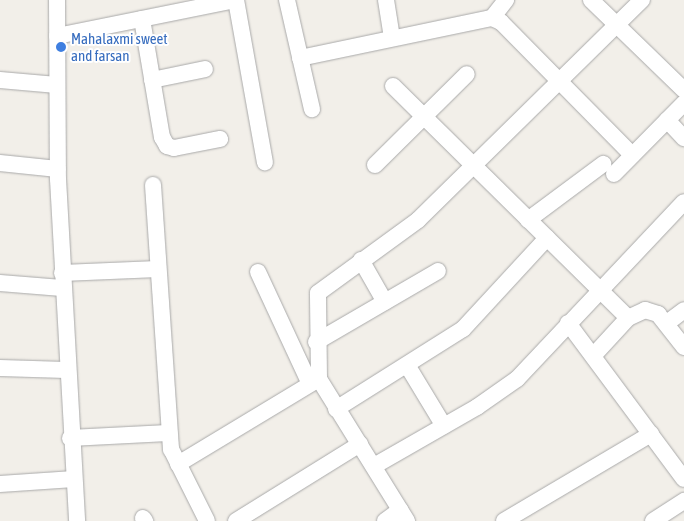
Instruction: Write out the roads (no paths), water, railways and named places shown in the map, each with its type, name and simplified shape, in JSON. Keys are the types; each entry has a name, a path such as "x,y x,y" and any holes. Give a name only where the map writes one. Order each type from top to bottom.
{"street":[{"path":"57,0 58,169 62,281 70,438 77,521"},
{"path":"57,36 236,0 265,162"},
{"path":"288,0 312,109"},
{"path":"386,0 392,38"},
{"path":"492,18 506,0"},
{"path":"591,0 684,90"},
{"path":"315,382 318,293 418,220 476,167 559,81 642,0"},
{"path":"300,58 492,18 501,22 632,155"},
{"path":"142,19 152,80 167,146 174,148 220,139"},
{"path":"152,80 205,69"},
{"path":"375,165 467,74"},
{"path":"0,80 57,85"},
{"path":"393,86 628,318"},
{"path":"528,220 632,155 684,102"},
{"path":"667,120 684,138"},
{"path":"0,163 58,169"},
{"path":"152,185 168,434 178,464 204,520"},
{"path":"374,466 444,426 516,379 568,322 684,202"},
{"path":"336,409 407,365 474,319 547,238"},
{"path":"361,260 385,302"},
{"path":"0,283 62,281 158,269"},
{"path":"316,342 438,271"},
{"path":"258,272 315,382 360,444 404,516 385,521"},
{"path":"667,323 684,310"},
{"path":"593,356 628,318 636,312 652,311 667,323 684,347"},
{"path":"568,322 684,479"},
{"path":"407,365 444,426"},
{"path":"0,368 66,370"},
{"path":"178,464 315,382"},
{"path":"70,438 168,434"},
{"path":"504,521 651,434"},
{"path":"236,521 360,444"},
{"path":"0,484 74,479"},
{"path":"653,521 684,502"}],"place":[{"name":"Mahalaxmi sweet and farsan","path":"61,47"}]}
